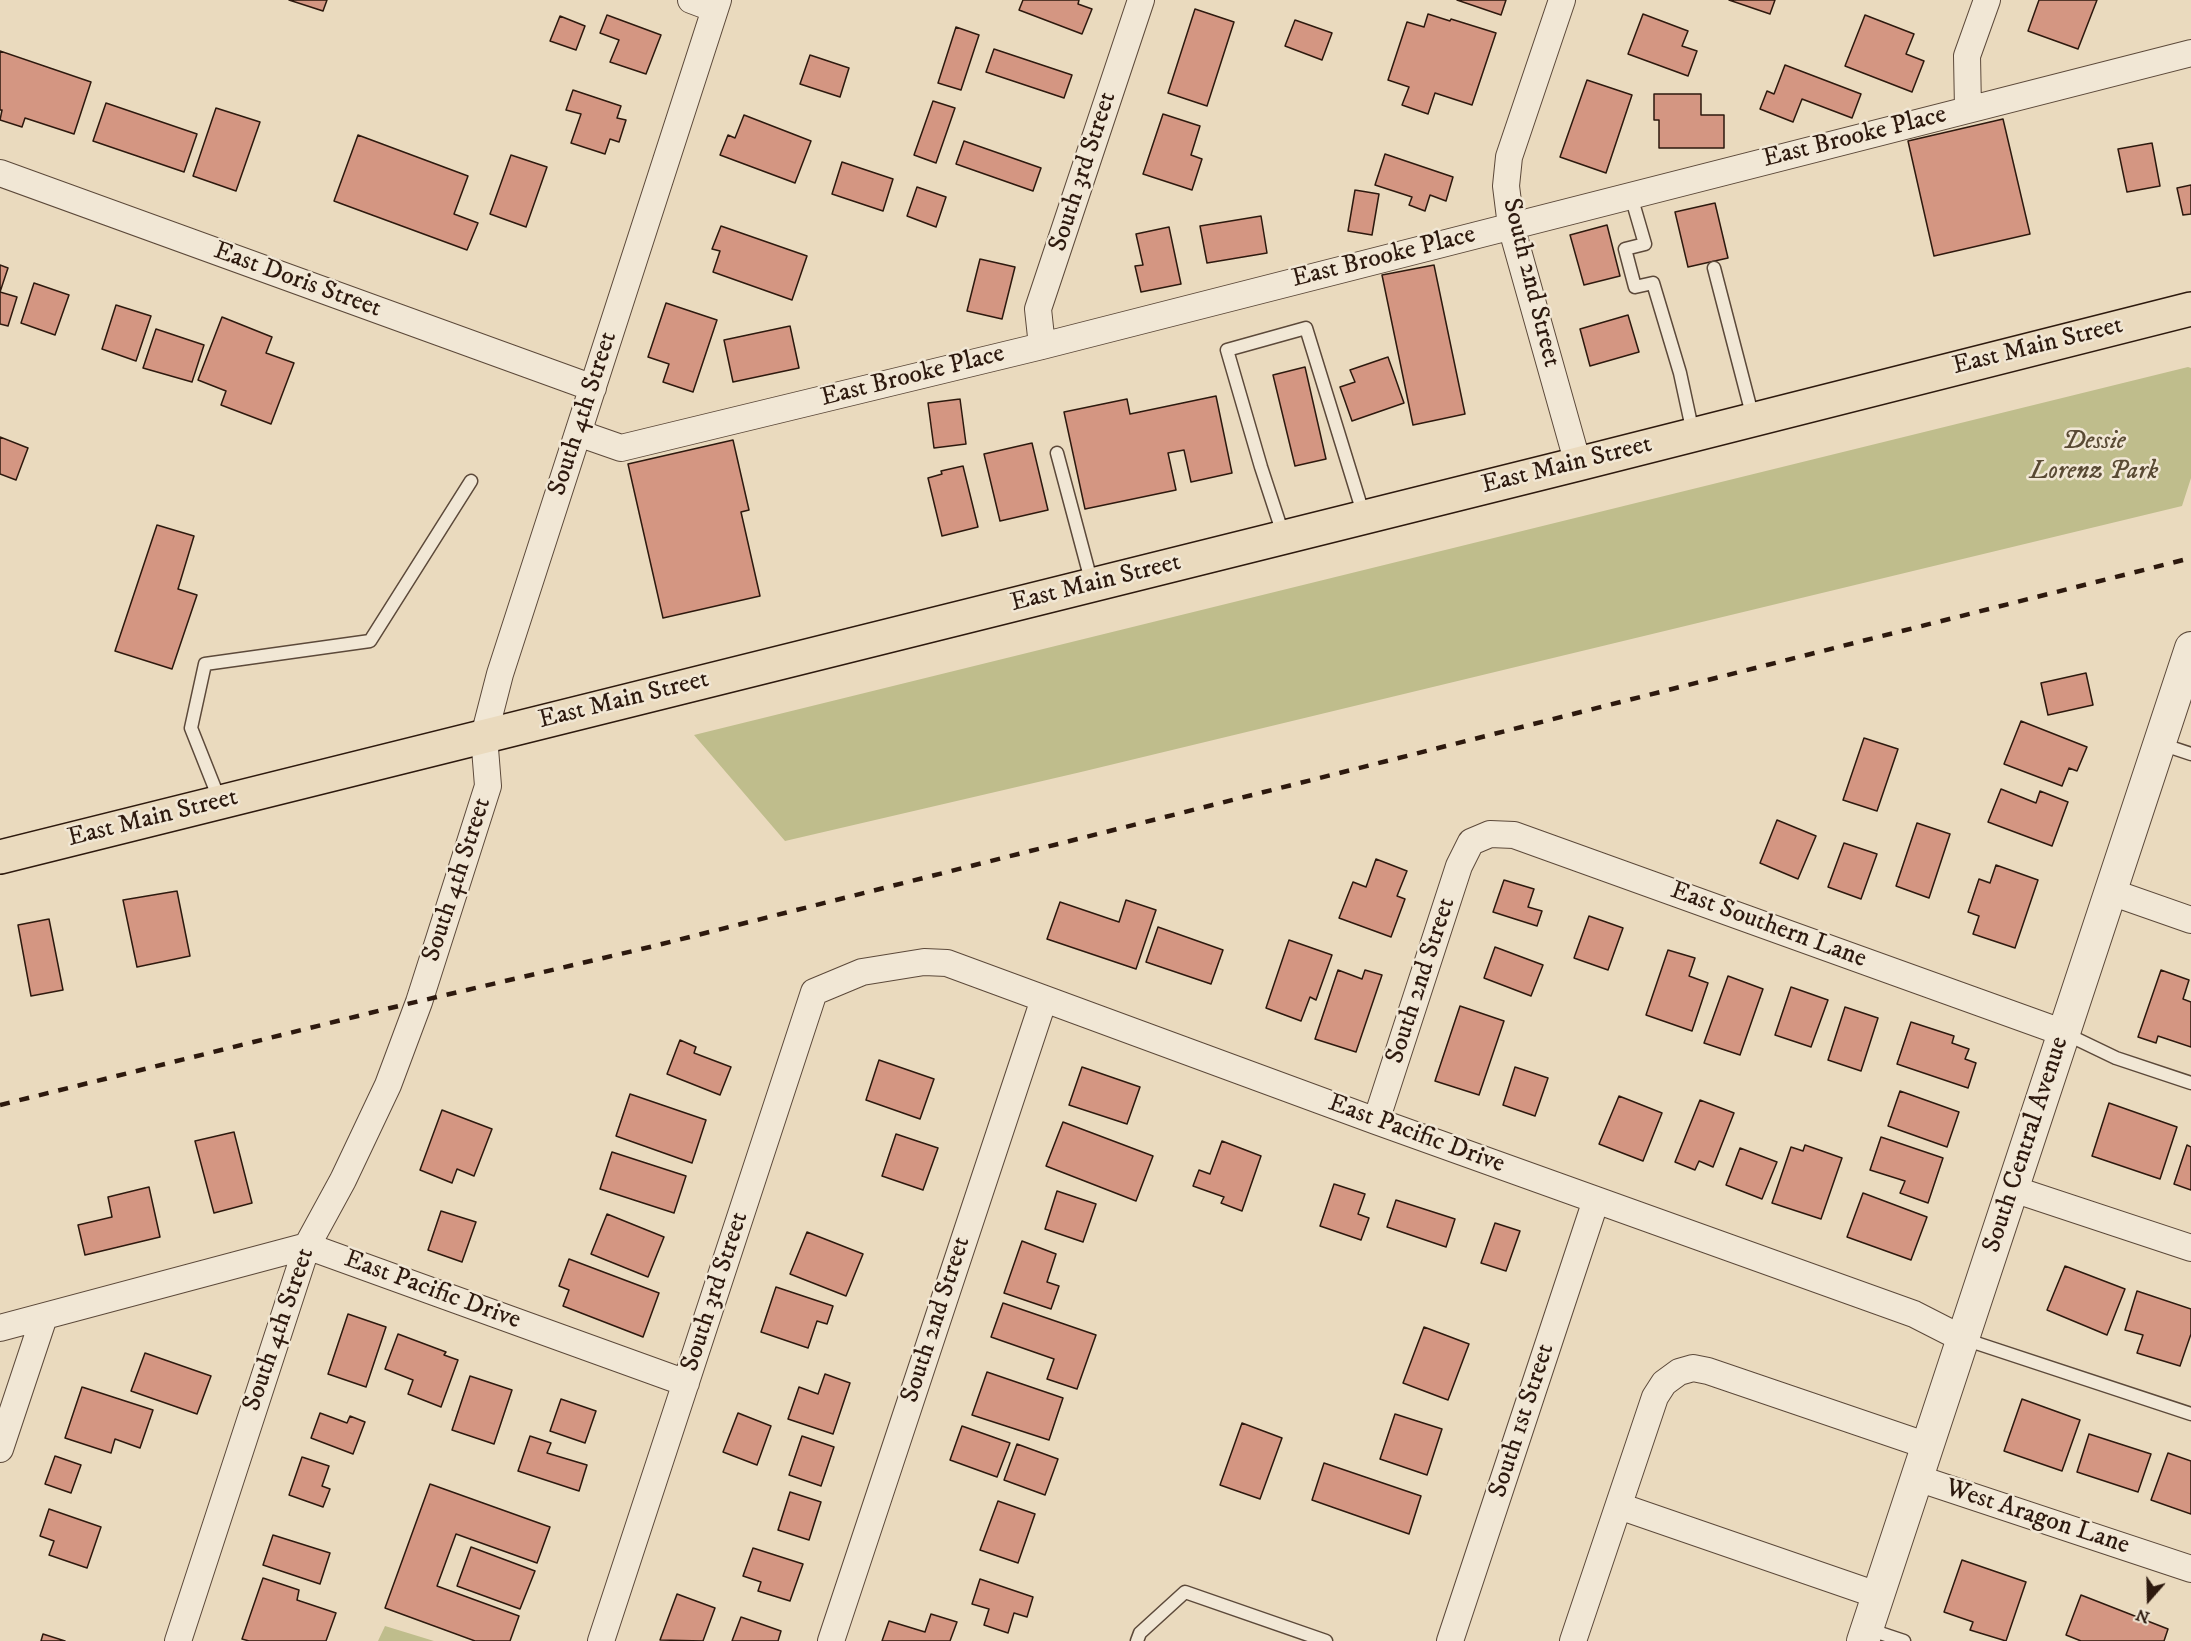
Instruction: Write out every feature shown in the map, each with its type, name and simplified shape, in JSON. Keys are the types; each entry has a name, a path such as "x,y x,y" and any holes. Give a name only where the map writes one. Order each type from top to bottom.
{"main road":[{"name":"East Main Street","path":"0,857 1365,518 2191,309"}],"street":[{"path":"691,0 717,4"},
{"name":"South 3rd Street","path":"1042,346 1038,309 1141,0"},
{"name":"South 2nd Street","path":"1562,0 1509,157 1506,186 1511,226 1578,464"},
{"path":"1968,109 1967,56 1987,0"},
{"name":"South 4th Street","path":"178,1641 307,1246 343,1180 388,1085 419,1002 488,786 484,736 500,674 717,4"},
{"name":"East Brooke Place","path":"578,433 621,448 1042,346 2191,53"},
{"name":"East Doris Street","path":"0,173 593,388"},
{"name":"South Central Avenue","path":"1865,1635 2160,743 2185,686 2191,648"},
{"name":"East Southern Lane","path":"1471,842 1490,834 1514,835 2064,1033"},
{"name":"South 2nd Street","path":"1376,1121 1459,866 1471,842"},
{"path":"2111,892 2191,920"},
{"name":"East Pacific Drive","path":"862,972 924,962 947,963 1376,1121 1914,1314 1963,1339"},
{"name":"South 3rd Street","path":"601,1641 814,992 862,972"},
{"name":"South 2nd Street","path":"831,1641 1044,999"},
{"path":"2013,1189 2191,1248"},
{"name":"South 1st Street","path":"1450,1641 1596,1200"},
{"path":"0,1328 307,1246"},
{"name":"East Pacific Drive","path":"307,1246 686,1383"},
{"path":"0,1449 44,1317"},
{"path":"1573,1641 1655,1397 1664,1383 1679,1372 1693,1368 1708,1371 1928,1446"},
{"name":"West Aragon Lane","path":"1917,1478 2191,1569"},
{"path":"1619,1506 1877,1595"}],"lane":[{"path":"1631,196 1645,244 1625,249 1635,287 1653,283 1680,374 1694,434"},
{"path":"1714,268 1754,420"},
{"path":"1284,537 1227,350 1306,328 1365,518"},
{"path":"1057,453 1093,585"},
{"path":"221,802 191,728 205,664 370,640 471,481"},
{"path":"2160,743 2191,754"},
{"path":"2064,1033 2116,1058 2191,1083"},
{"path":"1963,1339 2191,1414"},
{"path":"1137,1641 1140,1633 1185,1592 1326,1641"},
{"path":"1865,1635 1904,1641"}],"green space":[{"name":"Dessie Lorenz Park","path":"2191,368 2191,478 2182,506 1081,772 785,841 694,735"},
{"path":"385,1626 434,1641 378,1641"}],"building":[{"path":"289,0 327,0 323,11"},
{"path":"1023,0 1079,0 1078,4 1092,9 1082,34 1019,10"},
{"path":"1457,0 1506,0 1501,15"},
{"path":"1729,0 1775,0 1770,14"},
{"path":"2039,0 2097,0 2078,49 2028,31"},
{"path":"1195,9 1234,22 1207,106 1168,93"},
{"path":"1428,14 1496,33 1472,105 1435,93 1428,114 1402,105 1409,87 1388,80 1407,22 1424,27"},
{"path":"1643,14 1688,31 1682,46 1697,51 1688,76 1628,54"},
{"path":"607,15 661,35 646,74 610,62 619,40 600,33"},
{"path":"1865,15 1914,34 1906,54 1924,61 1912,92 1845,66"},
{"path":"560,16 585,26 576,50 550,41"},
{"path":"1295,20 1332,33 1322,60 1285,46"},
{"path":"956,27 979,35 961,90 938,83"},
{"path":"994,49 1072,75 1064,98 986,72"},
{"path":"0,51 91,82 74,134 25,118 22,127 0,120 2,110 0,110"},
{"path":"810,55 849,68 840,97 800,84"},
{"path":"1785,65 1861,94 1852,118 1802,99 1793,122 1760,109 1767,91 1774,94"},
{"path":"1587,80 1632,95 1606,173 1560,157"},
{"path":"573,90 621,106 617,118 626,120 619,142 610,139 605,154 571,143 581,114 566,110"},
{"path":"1654,94 1701,94 1701,115 1724,115 1724,148 1659,148 1659,120 1654,120"},
{"path":"933,101 955,108 936,163 914,155"},
{"path":"106,103 197,134 184,172 93,141"},
{"path":"216,108 260,122 236,191 193,176"},
{"path":"1163,114 1200,126 1191,155 1202,159 1192,190 1143,174"},
{"path":"744,115 811,141 795,183 720,155 728,135 735,138"},
{"path":"2003,119 2030,234 1934,256 1908,141"},
{"path":"358,135 468,176 454,214 478,223 467,250 334,201"},
{"path":"964,141 1041,168 1033,191 956,164"},
{"path":"2152,143 2160,186 2127,192 2118,149"},
{"path":"1385,154 1453,177 1446,201 1430,195 1425,211 1409,205 1412,197 1375,185"},
{"path":"511,155 547,167 526,227 490,214"},
{"path":"842,162 893,179 883,211 832,194"},
{"path":"2191,185 2191,214 2183,215 2177,188"},
{"path":"917,187 946,197 936,227 907,216"},
{"path":"1355,190 1379,194 1372,235 1348,231"},
{"path":"1715,203 1728,258 1688,267 1675,212"},
{"path":"1261,216 1267,253 1207,263 1200,226"},
{"path":"1607,225 1620,276 1584,285 1570,235"},
{"path":"721,226 807,256 792,300 713,272 720,251 712,249"},
{"path":"1169,227 1181,284 1141,292 1135,266 1143,265 1136,234"},
{"path":"980,259 1015,267 1002,319 967,311"},
{"path":"0,265 8,268 0,292"},
{"path":"1434,265 1465,414 1413,425 1382,275"},
{"path":"34,283 69,295 55,335 21,323"},
{"path":"0,292 17,297 8,326 0,324"},
{"path":"666,303 717,320 693,392 663,382 669,364 648,357"},
{"path":"116,305 151,316 136,361 102,349"},
{"path":"1628,315 1639,352 1590,366 1580,329"},
{"path":"222,317 272,337 266,353 294,363 271,424 221,405 226,391 198,380"},
{"path":"790,326 799,368 733,382 724,340"},
{"path":"156,329 204,345 192,382 143,368"},
{"path":"1388,357 1404,403 1352,421 1340,387 1355,382 1350,370"},
{"path":"1305,367 1326,459 1295,466 1273,375"},
{"path":"1216,396 1232,473 1191,482 1184,450 1168,453 1176,490 1085,509 1064,412 1127,399 1130,414"},
{"path":"960,399 966,444 934,448 928,403"},
{"path":"0,437 28,448 16,480 0,474"},
{"path":"733,440 749,510 741,512 760,596 663,618 628,464"},
{"path":"1032,443 1048,510 1000,521 984,454"},
{"path":"963,466 978,527 942,536 928,478 942,474 941,471"},
{"path":"157,525 194,536 178,589 197,595 172,669 115,651"},
{"path":"2086,673 2093,705 2048,715 2041,683"},
{"path":"2021,721 2087,747 2077,771 2069,768 2062,786 2004,764"},
{"path":"1864,738 1898,749 1877,811 1843,800"},
{"path":"2001,789 2036,803 2040,791 2068,802 2052,846 1988,822"},
{"path":"1777,820 1816,836 1798,879 1760,863"},
{"path":"1917,823 1950,834 1929,898 1896,886"},
{"path":"1844,843 1877,854 1861,899 1828,887"},
{"path":"1376,859 1407,871 1397,896 1405,899 1391,937 1339,918 1353,882 1366,887"},
{"path":"1996,865 2038,880 2015,948 1973,934 1979,916 1968,912 1979,879 1990,883"},
{"path":"1504,880 1534,889 1528,907 1542,911 1537,926 1493,912"},
{"path":"177,891 190,956 137,967 123,900"},
{"path":"1126,900 1156,910 1136,969 1047,939 1060,902 1119,922"},
{"path":"1589,916 1623,928 1608,970 1574,958"},
{"path":"49,919 63,990 31,996 18,925"},
{"path":"1158,927 1223,950 1211,984 1146,962"},
{"path":"1289,940 1332,955 1316,1000 1310,997 1301,1021 1266,1008"},
{"path":"1495,947 1543,965 1531,996 1484,978"},
{"path":"1668,950 1695,958 1689,976 1708,983 1692,1031 1646,1015"},
{"path":"1338,970 1362,979 1365,970 1382,975 1356,1052 1315,1039"},
{"path":"2161,970 2189,980 2183,999 2191,1002 2191,1047 2158,1036 2156,1043 2138,1037"},
{"path":"1728,976 1763,989 1740,1055 1704,1043"},
{"path":"1791,987 1828,1000 1811,1047 1775,1035"},
{"path":"1460,1006 1504,1021 1479,1095 1435,1081"},
{"path":"1845,1007 1878,1018 1861,1071 1828,1060"},
{"path":"1911,1022 1954,1036 1952,1043 1969,1049 1965,1059 1976,1063 1968,1088 1897,1064"},
{"path":"680,1040 696,1047 694,1053 731,1067 720,1095 667,1074"},
{"path":"879,1060 934,1079 920,1119 866,1100"},
{"path":"1082,1067 1140,1087 1127,1124 1069,1105"},
{"path":"1515,1067 1548,1078 1535,1116 1503,1105"},
{"path":"1900,1091 1959,1112 1947,1147 1888,1126"},
{"path":"630,1094 706,1120 692,1163 616,1136"},
{"path":"1619,1096 1662,1113 1643,1161 1599,1144"},
{"path":"1700,1100 1734,1113 1713,1167 1699,1161 1695,1170 1675,1162"},
{"path":"2109,1103 2177,1127 2160,1179 2092,1156"},
{"path":"442,1110 492,1129 474,1176 457,1169 452,1183 420,1170"},
{"path":"1063,1122 1153,1156 1136,1201 1046,1166"},
{"path":"234,1132 252,1203 214,1213 195,1141"},
{"path":"896,1134 938,1148 923,1190 882,1176"},
{"path":"1881,1137 1943,1158 1928,1203 1900,1193 1905,1181 1870,1170"},
{"path":"1222,1141 1261,1156 1242,1211 1221,1203 1224,1197 1193,1186 1199,1170 1210,1174"},
{"path":"1805,1145 1842,1158 1821,1219 1772,1203 1791,1147 1803,1151"},
{"path":"2187,1145 2191,1147 2191,1190 2174,1184"},
{"path":"1740,1148 1777,1162 1762,1199 1726,1185"},
{"path":"612,1152 686,1176 674,1213 600,1189"},
{"path":"1334,1184 1365,1194 1358,1214 1369,1218 1361,1240 1320,1226"},
{"path":"149,1187 160,1237 85,1255 78,1225 112,1217 108,1197"},
{"path":"1057,1191 1096,1204 1083,1242 1045,1229"},
{"path":"1863,1193 1927,1217 1911,1260 1847,1237"},
{"path":"1396,1200 1455,1219 1446,1247 1387,1227"},
{"path":"441,1211 476,1222 462,1262 428,1250"},
{"path":"607,1214 664,1237 648,1277 591,1254"},
{"path":"1495,1223 1520,1231 1506,1271 1481,1263"},
{"path":"807,1232 863,1254 846,1296 790,1274"},
{"path":"1022,1241 1056,1254 1047,1282 1059,1286 1051,1309 1004,1293"},
{"path":"569,1259 659,1293 643,1337 563,1306 569,1290 559,1286"},
{"path":"2065,1266 2125,1289 2107,1335 2047,1310"},
{"path":"776,1287 833,1306 827,1324 817,1321 808,1348 761,1332"},
{"path":"2137,1291 2191,1309 2191,1334 2180,1366 2137,1353 2143,1335 2125,1330"},
{"path":"1003,1303 1096,1335 1077,1389 1047,1379 1054,1359 991,1337"},
{"path":"348,1314 386,1327 366,1387 328,1374"},
{"path":"1424,1327 1469,1344 1448,1400 1403,1383"},
{"path":"398,1334 446,1352 444,1355 458,1360 441,1407 408,1394 413,1380 385,1369"},
{"path":"145,1353 211,1376 197,1414 131,1391"},
{"path":"987,1372 1063,1398 1049,1440 972,1415"},
{"path":"825,1374 850,1383 833,1434 788,1419 799,1387 818,1394"},
{"path":"470,1376 512,1390 494,1444 452,1430"},
{"path":"82,1387 153,1410 140,1448 115,1439 111,1453 65,1438"},
{"path":"561,1399 596,1411 585,1443 550,1431"},
{"path":"2022,1399 2080,1420 2062,1471 2004,1451"},
{"path":"320,1413 347,1423 350,1416 365,1422 353,1454 311,1438"},
{"path":"738,1413 771,1426 757,1465 723,1452"},
{"path":"1395,1414 1442,1429 1427,1475 1380,1459"},
{"path":"1242,1423 1282,1438 1260,1499 1220,1485"},
{"path":"962,1426 1010,1443 997,1477 950,1460"},
{"path":"2089,1434 2151,1454 2138,1492 2077,1472"},
{"path":"530,1436 551,1443 547,1453 587,1465 579,1491 518,1471"},
{"path":"802,1436 834,1447 821,1486 789,1475"},
{"path":"1017,1444 1058,1459 1045,1495 1004,1480"},
{"path":"2168,1453 2191,1461 2191,1514 2151,1500"},
{"path":"55,1456 81,1465 71,1493 45,1484"},
{"path":"302,1457 329,1466 322,1486 330,1489 323,1507 289,1495"},
{"path":"1324,1463 1421,1496 1409,1534 1312,1500"},
{"path":"430,1484 550,1527 537,1563 456,1534 437,1586 519,1616 510,1641 475,1641 385,1608"},
{"path":"790,1492 821,1502 809,1540 778,1530"},
{"path":"998,1501 1035,1514 1018,1563 980,1550"},
{"path":"49,1509 101,1527 87,1568 49,1555 54,1541 40,1536"},
{"path":"273,1535 330,1553 320,1584 263,1565"},
{"path":"471,1547 535,1571 520,1609 457,1586"},
{"path":"753,1548 803,1564 790,1601 758,1591 761,1582 743,1576"},
{"path":"1962,1560 2026,1582 2006,1641 1970,1630 1973,1622 1944,1612"},
{"path":"263,1578 299,1590 297,1600 336,1613 326,1641 249,1641 242,1639"},
{"path":"980,1579 1033,1597 1027,1617 1014,1613 1008,1633 984,1625 989,1609 972,1604"},
{"path":"677,1594 715,1608 703,1641 660,1640"},
{"path":"2081,1595 2168,1629 2164,1641 2081,1641 2066,1635"},
{"path":"931,1614 957,1622 950,1641 882,1641 889,1621 925,1632"},
{"path":"741,1617 781,1631 778,1641 732,1641"},
{"path":"43,1634 65,1641 41,1641"}],"railway":[{"path":"0,1105 386,1009 650,947 2191,558"}]}
